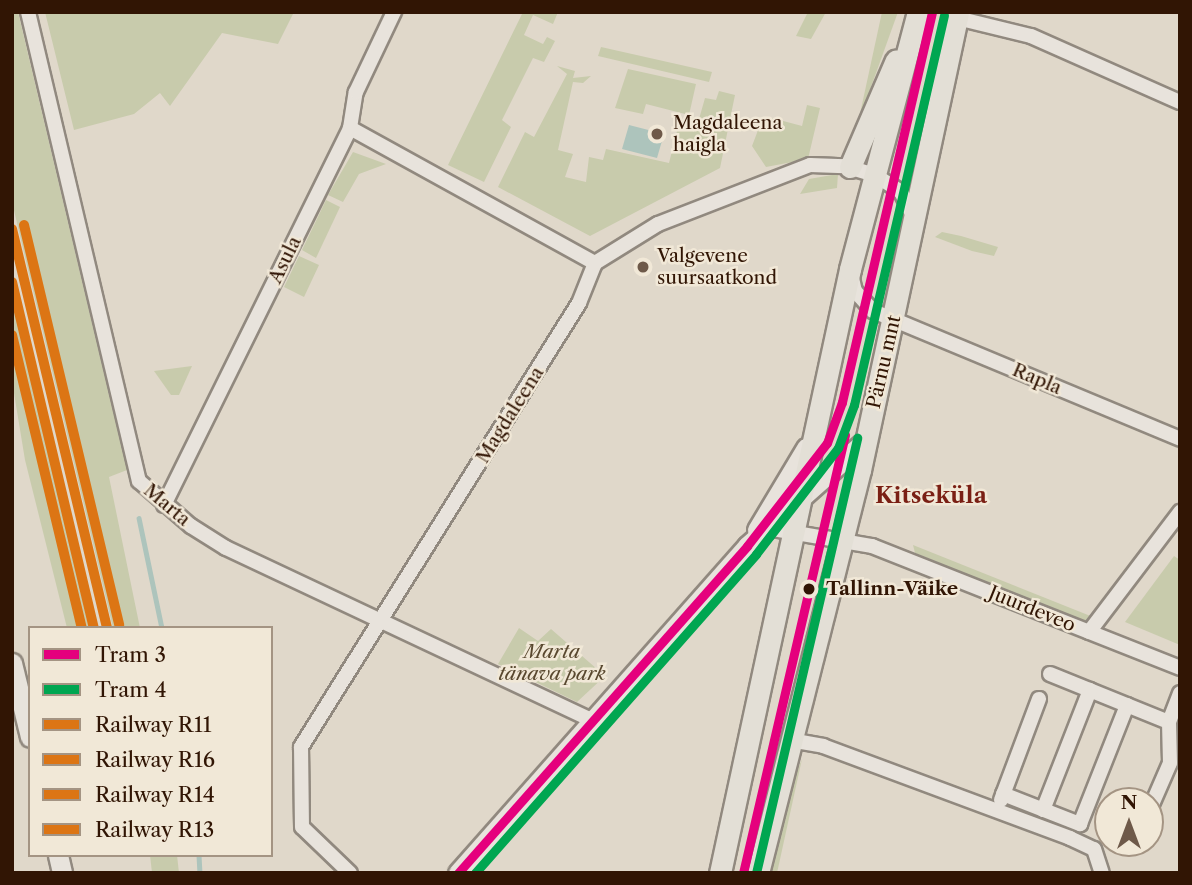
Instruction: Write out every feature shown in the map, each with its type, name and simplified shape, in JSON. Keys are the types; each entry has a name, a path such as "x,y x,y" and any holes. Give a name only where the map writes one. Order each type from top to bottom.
{"main road":[{"path":"720,873 798,530 850,269 918,12"},
{"name":"Pärnu mnt","path":"758,873 844,538 894,320 958,15"},
{"path":"850,167 888,73 912,35"}],"street":[{"name":"Marta","path":"28,12 136,476 164,505 226,548 592,720"},
{"name":"Asula","path":"164,505 350,128 356,92 394,12"},
{"path":"958,15 992,18 1180,102"},
{"path":"350,128 594,263 658,224 753,183 810,165 850,167 875,175 901,192 914,217"},
{"name":"Magdaleena","path":"350,873 302,827 301,747 383,621 579,303 594,263"},
{"name":"Rapla","path":"850,269 865,304 894,320 1180,439"},
{"path":"747,546 817,426"},
{"path":"458,873 747,546 767,527 804,500 866,440"},
{"path":"1089,632 1180,512"},
{"name":"Juurdeveo","path":"767,527 844,538 1180,668"},
{"path":"12,663 15,688 28,730"},
{"path":"1050,674 1127,705 1173,732"},
{"path":"1043,810 1090,690"},
{"path":"1160,787 1170,763 1180,693"},
{"path":"997,812 1039,699"},
{"path":"1003,794 1080,824 1127,705"},
{"path":"790,740 823,746 1094,849 1102,873"}],"green space":[{"path":"12,12 18,12 127,470 109,477 140,626 113,626 12,202"},
{"path":"45,12 294,12 278,44 222,33 170,106 160,93 134,114 74,130"},
{"path":"523,12 558,12 553,24 533,15 524,35 543,44 547,37 555,41 544,62 533,58 502,120 511,127 484,182 448,165"},
{"path":"808,12 826,12 811,39 796,36"},
{"path":"882,12 898,12 858,123"},
{"path":"601,47 712,72 709,82 598,56"},
{"path":"557,66 575,71 573,78 591,76 583,83 573,82 558,150 573,154 565,177 586,182 589,157 603,160 606,149 669,163 679,123 697,126 705,98 716,100 719,91 735,95 720,168 590,236 498,187 525,132 534,137 567,74"},
{"path":"628,69 696,84 689,115 646,104 643,114 615,108"},
{"path":"807,105 820,108 808,159 766,167 752,146 760,125 772,118 802,126"},
{"path":"353,152 386,164 359,174 343,202 328,195"},
{"path":"838,174 837,188 800,194 809,179"},
{"path":"326,200 340,207 316,258 302,250"},
{"path":"942,232 998,247 994,256 972,251 935,237"},
{"path":"299,256 319,265 304,297 284,287"},
{"path":"12,297 89,626 66,626 25,460 12,381"},
{"path":"192,366 179,395 171,395 154,371"},
{"path":"913,545 1093,617 1082,622 915,553"},
{"path":"1174,556 1180,560 1180,645 1125,622"},
{"name":"Marta tänava park","path":"519,628 538,641 551,629 605,676 577,702 498,664"},
{"path":"802,759 777,873 765,873 787,796"},
{"path":"150,857 177,857 179,873 152,873"}],"water":[{"path":"629,125 664,134 657,158 622,149"}],"waterway":[{"path":"139,518 162,626"},
{"path":"199,857 200,873"}],"tram line":[{"name":"3","path":"458,873 747,546 827,443 842,402 932,12"},
{"name":"4","path":"475,873 756,554 838,448 854,405 944,15"},
{"name":"3","path":"743,873 845,435"},
{"name":"4","path":"756,873 857,438"}],"rail line":[{"name":"R14","path":"24,225 119,625"},
{"name":"R11","path":"12,229 107,626"},
{"name":"R16","path":"12,282 94,626"},
{"name":"R13","path":"12,335 82,626"}],"place":[{"name":"Magdaleena haigla","path":"657,134"},
{"name":"Valgevene suursaatkond","path":"643,267"},
{"name":"Tallinn-Väike","path":"809,589"}],"district":[{"name":"Kitseküla","path":"931,495"}]}
